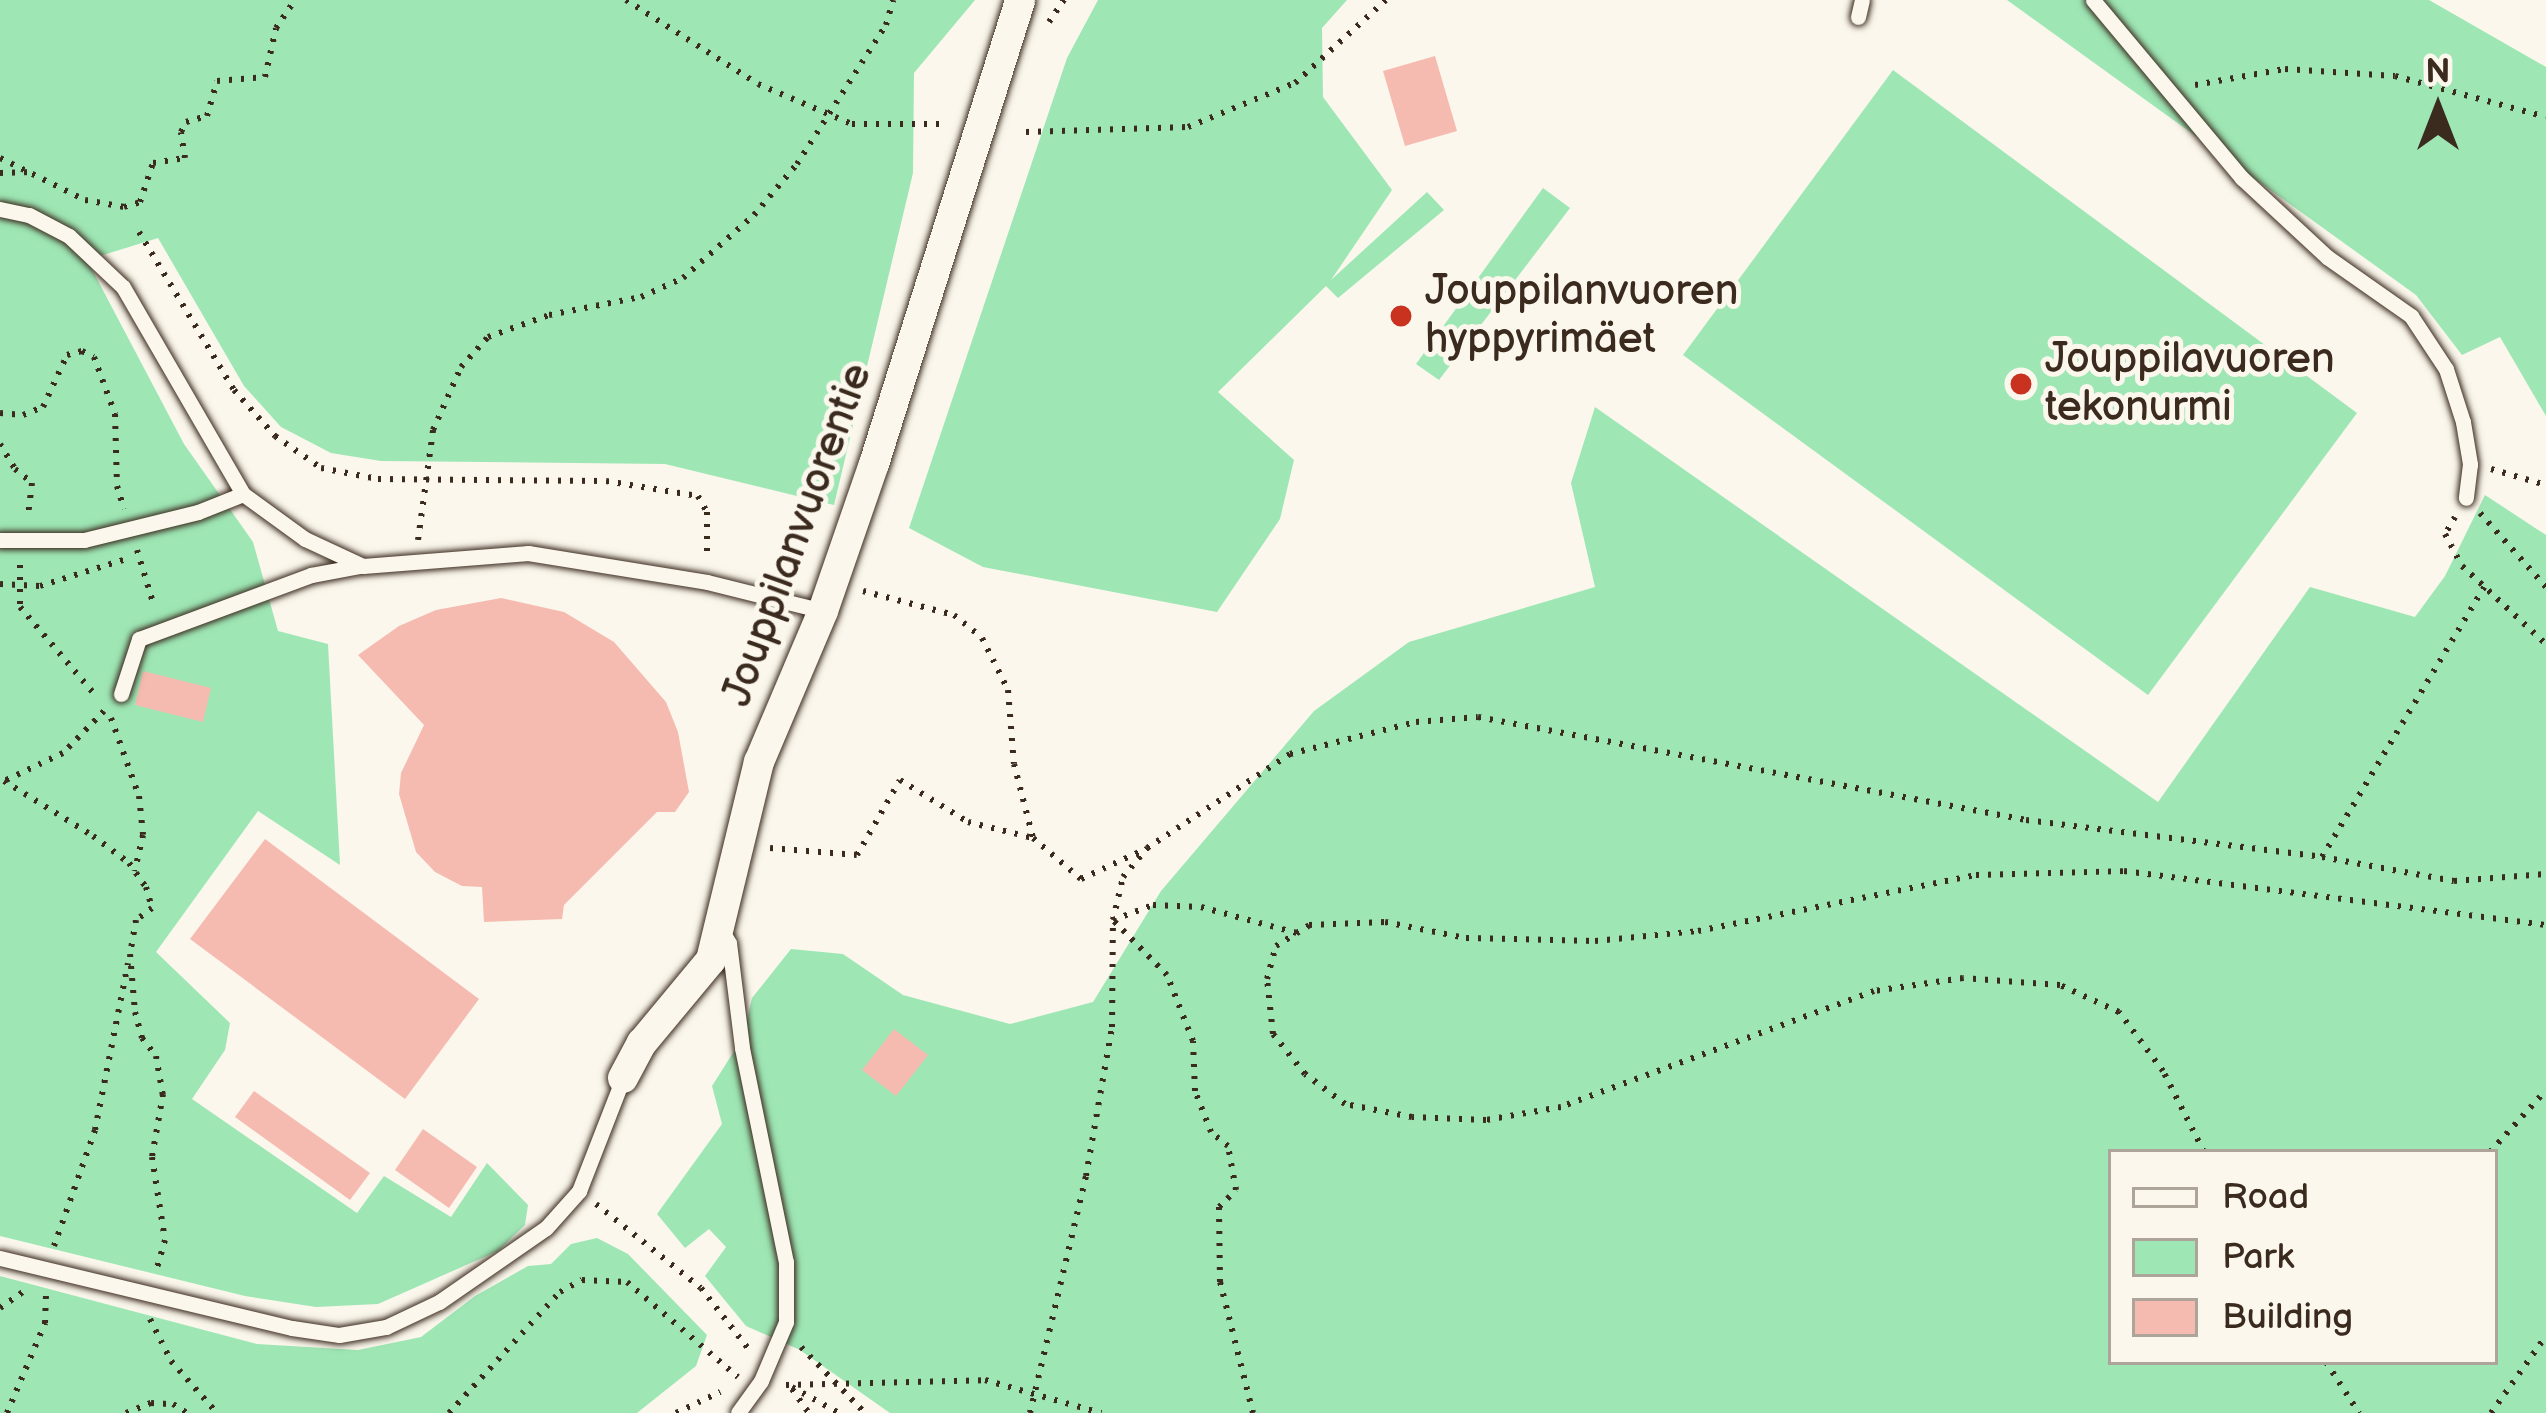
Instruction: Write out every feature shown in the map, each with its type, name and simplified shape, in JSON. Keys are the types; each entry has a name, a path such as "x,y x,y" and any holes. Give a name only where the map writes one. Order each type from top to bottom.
{"street":[{"name":"Jouppilanvuorentie","path":"623,1078 642,1043 711,960 759,762 823,611 1020,0"}],"lane":[{"path":"2093,0 2242,178 2327,257 2410,316 2446,369 2470,464 2466,497"},
{"path":"0,209 29,215 69,236 123,286 243,494 305,539 363,566"},
{"path":"0,540 84,540 198,512 243,494"},
{"path":"121,694 140,639 311,575 363,566 528,553 707,582 823,611"},
{"path":"718,923 729,943 742,1048 786,1262 786,1322 767,1367 738,1413"},
{"path":"0,1258 151,1297 339,1335 386,1327 439,1302 518,1248 579,1191 623,1078"}],"path":[{"path":"0,158 86,200 124,207 140,202 153,163 185,158 182,132 186,122 207,116 217,82 265,77 276,28 295,0"},
{"path":"626,0 758,84 852,124 980,124"},
{"path":"417,562 433,430 461,367 488,337 549,315 641,297 683,278 754,215 832,116 886,25 893,0"},
{"path":"1026,132 1188,127 1295,83 1386,0"},
{"path":"2168,90 2285,69 2395,76 2546,118"},
{"path":"0,173 35,172"},
{"path":"139,232 234,390 275,436 321,469 378,478 606,481 698,496 706,512 707,582"},
{"path":"0,413 23,415 43,407 68,355 82,350 94,357 115,414 117,486 154,599 155,633"},
{"path":"0,444 15,469 32,483 20,607 106,709 139,796 143,835 135,872"},
{"path":"2470,464 2546,484"},
{"path":"2546,587 2466,497 2445,534 2462,566 2546,644"},
{"path":"2322,857 2485,587"},
{"path":"853,589 954,616 982,638 1008,689 1014,764 1033,838"},
{"path":"2,782 63,753 87,735 106,709"},
{"path":"737,841 857,855 900,780 968,822 1033,838 1081,879 1147,848 1290,754 1416,722 1478,717 2026,820 2322,857 2454,881 2546,874"},
{"path":"2,782 93,836 135,872 152,908 136,920 95,1130 46,1271 45,1323 7,1413"},
{"path":"1030,1413 1040,1393 1112,1027 1113,920 1123,877 1147,848"},
{"path":"2202,1149 2163,1071 2119,1012 2060,985 1963,978 1874,991 1561,1107 1486,1120 1412,1118 1345,1104 1305,1074 1273,1034 1267,979 1276,946 1310,925 1385,922 1466,938 1595,941 1698,931 1976,875 2125,872 2546,925"},
{"path":"1113,920 1153,905 1201,907 1297,932"},
{"path":"1113,920 1167,975 1193,1041 1196,1091 1211,1132 1228,1147 1236,1190 1219,1207 1220,1282 1252,1413"},
{"path":"130,954 135,1012 142,1038 156,1056 163,1094 152,1156 165,1240 148,1315 171,1361 217,1413"},
{"path":"2493,1149 2546,1090"},
{"path":"579,1191 700,1288 767,1367 790,1386 839,1413"},
{"path":"449,1413 560,1292 593,1279 627,1282 746,1384"},
{"path":"786,1322 808,1359 865,1413"},
{"path":"2491,1413 2546,1336"},
{"path":"2328,1365 2359,1413"},
{"path":"790,1386 831,1381 985,1380 1101,1413"},
{"path":"790,1386 809,1413"},
{"path":"126,1413 151,1403 173,1404 187,1413"}],"green space":[{"path":"0,0 975,0 914,73 913,173 834,505 665,464 381,461 331,453 281,427 244,386 158,238 87,260 184,444 253,542 278,631 328,644 340,865 258,811 156,952 230,1023 225,1050 192,1099 357,1213 384,1176 451,1217 487,1163 528,1205 525,1225 498,1251 378,1304 316,1307 245,1296 0,1236"},
{"path":"1098,0 1347,0 1322,28 1323,97 1392,190 1331,280 1427,192 1444,210 1338,298 1326,286 1218,392 1294,460 1280,519 1217,612 983,567 909,528 1067,58"},
{"path":"2007,0 2429,0 2546,67 2546,416 2500,337 2462,355 2416,295"},
{"name":"Jouppilavuoren tekonurmi","path":"1893,70 2357,413 2148,695 1683,355"},
{"path":"1543,188 1570,208 1439,380 1416,364"},
{"path":"1595,407 2158,802 2310,587 2415,617 2445,576 2485,495 2546,535 2546,1413 890,1413 800,1350 746,1326 705,1276 726,1247 709,1229 685,1248 657,1214 722,1124 712,1086 743,1037 752,998 791,949 843,954 903,995 1010,1024 1093,1002 1161,891 1314,711 1409,642 1595,587 1571,483"},
{"path":"597,1238 628,1254 707,1335 696,1366 637,1413 0,1413 0,1276 257,1344 358,1350 421,1337 475,1296 528,1266 551,1264 571,1244"}],"building":[{"path":"1435,56 1457,131 1405,146 1383,71"},
{"path":"501,598 564,612 614,642 666,702 678,732 689,792 675,812 657,812 564,905 562,919 484,922 482,887 462,886 435,872 416,852 399,794 401,773 424,725 358,655 399,626 436,610"},
{"path":"143,671 211,688 203,722 135,705"},
{"path":"265,839 479,999 405,1099 190,939"},
{"path":"894,1029 928,1055 896,1096 862,1070"},
{"path":"254,1091 370,1173 350,1200 235,1117"},
{"path":"423,1129 477,1167 449,1208 395,1170"}],"place":[{"name":"Jouppilanvuoren hyppyrimäet","path":"1401,316"},
{"name":"Jouppilavuoren tekonurmi","path":"2021,384"}]}
